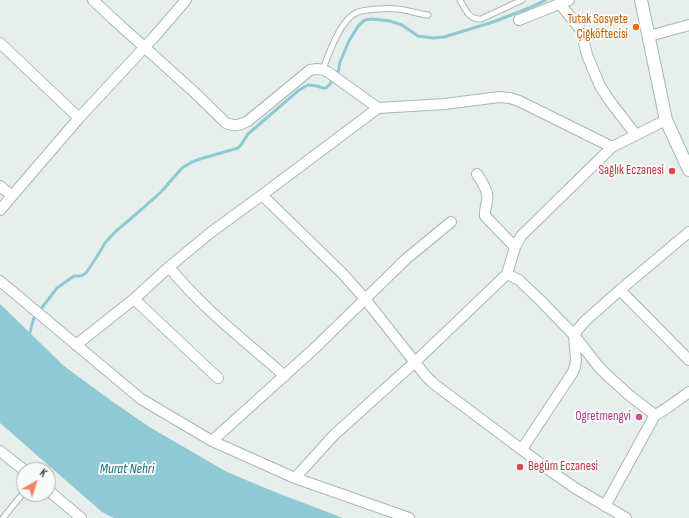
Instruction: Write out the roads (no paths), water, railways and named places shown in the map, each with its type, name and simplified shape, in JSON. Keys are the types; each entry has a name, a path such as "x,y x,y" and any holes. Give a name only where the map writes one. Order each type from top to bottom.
{"main road":[{"path":"641,0 666,120 689,170"}],"street":[{"path":"93,0 226,123 233,126 248,121 310,70 325,70 378,108"},
{"path":"0,210 79,118 155,36 186,0"},
{"path":"519,20 565,2 580,29 587,55 600,86 636,135"},
{"path":"648,36 689,25"},
{"path":"0,43 79,118"},
{"path":"76,345 134,299 169,267 210,233 378,108 445,104 499,97 510,98 612,147"},
{"path":"295,478 334,435 415,362 507,274 515,247 521,236 612,147 666,120"},
{"path":"477,174 487,192 485,216 515,247"},
{"path":"0,186 12,196"},
{"path":"262,195 343,274 434,384 575,488 626,518"},
{"path":"212,441 285,376 413,253 451,222"},
{"path":"522,449 573,372 576,360 574,335 579,328 620,290 689,232"},
{"path":"169,267 199,301 285,376"},
{"path":"507,274 519,280 540,300 574,335 610,377 629,395 655,415"},
{"path":"0,281 141,399 212,441 295,478 410,518"},
{"path":"620,290 689,360"},
{"path":"134,299 218,378"},
{"path":"573,372 588,361 594,360"},
{"path":"605,506 655,415 689,392"},
{"path":"0,451 16,464"},
{"path":"56,497 82,518"}],"lane":[{"path":"460,0 469,15 474,19 481,19 522,0"},
{"path":"325,70 330,49 347,20 354,14 374,10 397,9 428,15"},
{"path":"3,518 16,502"}],"water":[{"name":"Murat Nehri","path":"0,304 64,366 151,428 227,472 343,518 114,518 102,512 56,472 56,462 45,462 0,423"}],"waterway":[{"path":"29,337 34,318 57,288 74,276 81,276 86,273 105,243 115,232 161,192 182,168 200,159 238,148 248,134 299,90 308,85 326,88 338,73 340,62 349,41 358,26 365,20 372,19 390,21 402,25 418,36 433,38 444,37 493,22 546,0"}],"place":[{"name":"Tutak Sosyete Çiğköftecisi","path":"636,27"},
{"name":"Sağlık Eczanesi","path":"672,171"},
{"name":"Ogretmengvi","path":"639,417"},
{"name":"Begüm Eczanesi","path":"520,467"}]}
